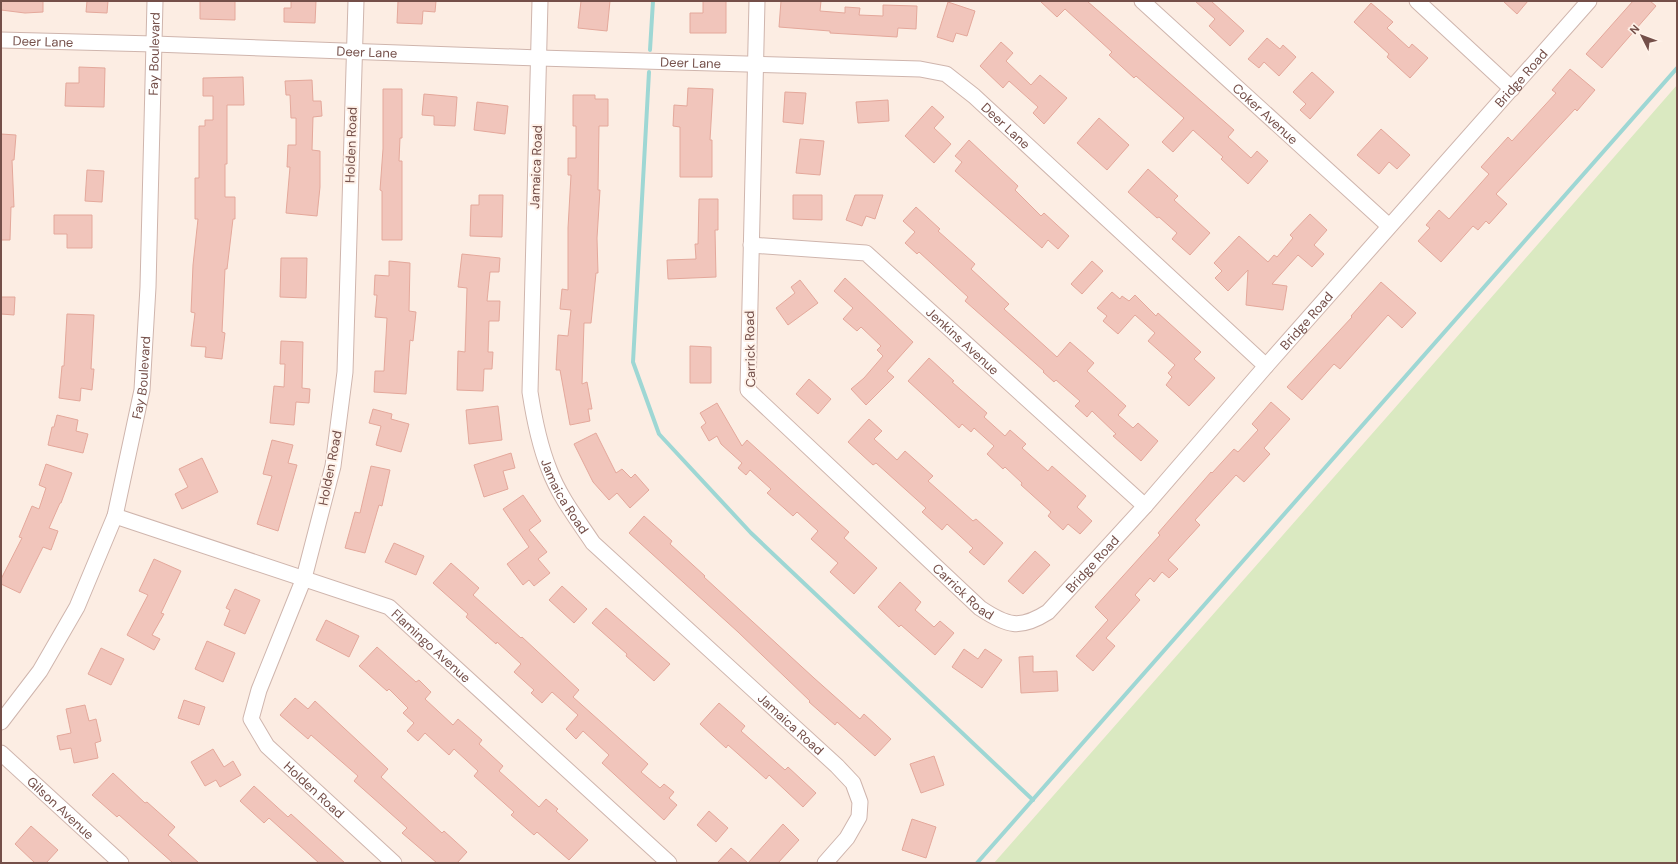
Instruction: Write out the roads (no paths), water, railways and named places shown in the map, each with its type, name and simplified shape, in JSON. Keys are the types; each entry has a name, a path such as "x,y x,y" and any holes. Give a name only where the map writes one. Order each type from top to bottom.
{"street":[{"name":"Fay Boulevard","path":"1,722 40,671 77,607 115,516 142,390 148,286 155,1"},
{"name":"Holden Road","path":"356,1 345,372 334,466 304,578 259,690 251,719 267,746 394,863"},
{"name":"Jamaica Road","path":"540,1 530,392 536,426 549,470 566,503 593,543 836,766 853,784 860,802 859,817 847,838 825,863"},
{"name":"Carrick Road","path":"757,1 748,390 980,608 995,618 1013,624"},
{"name":"Coker Avenue","path":"1142,1 1389,226"},
{"path":"1417,1 1512,89"},
{"name":"Bridge Road","path":"1013,624 1033,622 1048,612 1145,506 1389,226 1589,1"},
{"name":"Deer Lane","path":"1,40 539,58 920,68 946,74 974,96 1266,366"},
{"name":"Jenkins Avenue","path":"751,245 866,254 1145,506"},
{"name":"Flamingo Avenue","path":"115,516 389,607 669,863"},
{"name":"Gilson Avenue","path":"1,753 121,863"}],"waterway":[{"path":"650,50 653,1"},
{"path":"977,863 1677,68"},
{"path":"649,72 633,362 659,434 751,533 1033,800"}]}
